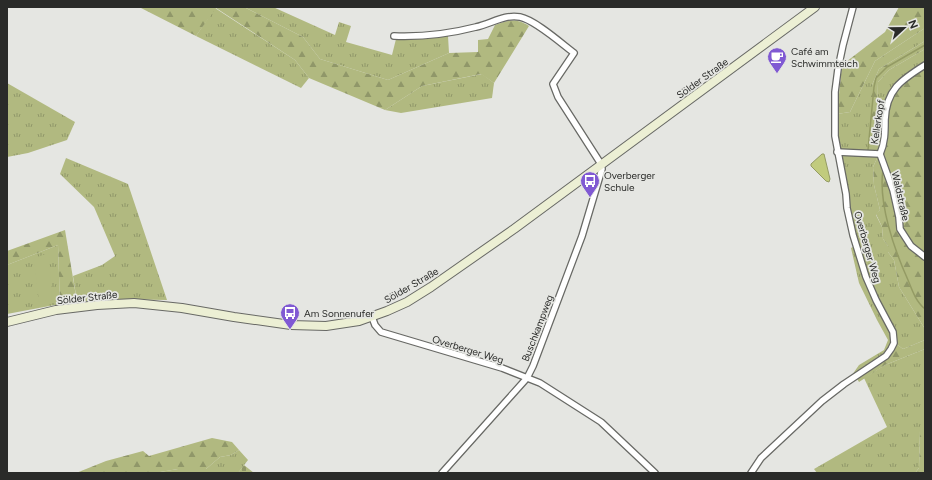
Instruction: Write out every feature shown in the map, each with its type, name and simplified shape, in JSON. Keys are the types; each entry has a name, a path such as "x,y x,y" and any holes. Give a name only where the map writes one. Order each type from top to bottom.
{"main road":[{"name":"Sölder Straße","path":"7,322 56,310 97,305 134,303 182,308 291,326 326,326 359,321 372,317 407,302 514,229 815,7"}],"street":[{"name":"Overberger Weg","path":"751,473 762,458 801,420 844,384 886,356 894,343 893,332 866,277 853,235 835,136 835,92 843,45 853,7"},
{"path":"394,36 419,37 449,33 478,27 495,20 509,17 521,18 534,24 574,53 553,84 558,97 601,164"},
{"name":"Kellerkopf","path":"837,152 880,154 884,146 886,111 889,98 897,85 925,65"},
{"name":"Waldstraße","path":"880,154 893,190 900,229 911,246 925,257"},
{"name":"Buschkampweg","path":"442,473 527,378 533,366 582,236 600,178 602,169 601,164"},
{"name":"Overberger Weg","path":"372,317 375,325 381,332 502,368 540,382 601,422 655,473"}],"green space":[{"path":"139,7 244,7 303,37 320,59 388,80 449,53 478,52 478,40 488,39 495,25 516,21 529,26 494,83 481,74 422,86 385,110 309,78 295,60 216,8 196,36"},
{"path":"244,7 273,7 335,35 339,22 351,26 346,42 392,55 396,39 448,36 449,53 388,80 320,59 303,37"},
{"path":"899,7 925,7 925,28 875,61 850,112 837,114 842,65 885,32"},
{"path":"215,8 295,60 309,78 301,88 196,36"},
{"path":"925,28 925,41 879,69 872,85 875,148 878,82 889,70 925,49 925,64 879,153 839,149 837,114 850,112 875,61"},
{"path":"925,41 925,49 889,70 878,82 876,148 867,146 872,85 879,69"},
{"path":"925,67 925,256 911,245 900,229 881,154 886,111 898,86"},
{"path":"482,74 494,83 492,98 401,113 385,110 422,86"},
{"path":"7,83 75,122 67,140 28,153 7,157"},
{"path":"838,153 879,154 873,167 874,185 880,210 876,215 882,227 883,239 888,246 888,252 894,260 899,287 925,329 925,340 903,349 895,343 876,300 854,235"},
{"path":"879,154 892,190 899,230 925,258 925,329 899,287 894,260 888,252 888,246 883,239 882,227 876,214 880,210 874,185 873,167"},
{"path":"66,158 128,184 167,300 108,299 77,302 73,276 102,265 115,256 94,207 60,174"},
{"path":"65,230 77,302 60,304 58,245 7,265 7,251"},
{"path":"58,245 60,304 7,314 7,265"},
{"path":"855,246 892,332 892,343 885,355 852,375 859,365 884,350 888,340 859,283 851,248"},
{"path":"49,253 52,299 39,302 34,258"},
{"path":"925,340 925,349 885,365 859,382 856,377 887,356 895,343 903,349"},
{"path":"925,349 925,430 920,431 919,468 915,473 817,473 814,469 887,427 864,378 885,365"},
{"path":"920,430 925,430 925,473 915,473 919,468"},
{"path":"212,438 232,442 239,450 231,455 220,457 206,469 178,469 154,473 76,473 106,461 143,451 149,456"},
{"path":"239,450 248,460 238,473 154,473 178,469 206,469 220,457 231,455"},
{"path":"244,465 254,473 238,473"}],"shaded area":[{"path":"822,154 824,154 830,179 829,182 826,181 811,166 811,164"}],"waterway":[{"path":"868,150 876,78 887,67 925,45"},
{"path":"883,169 883,196 888,226 913,292 919,303 925,309"}],"place":[{"name":"Café am Schwimmteich","path":"777,74"},
{"name":"Overberger Schule","path":"590,198"},
{"name":"Am Sonnenufer","path":"290,330"}]}
